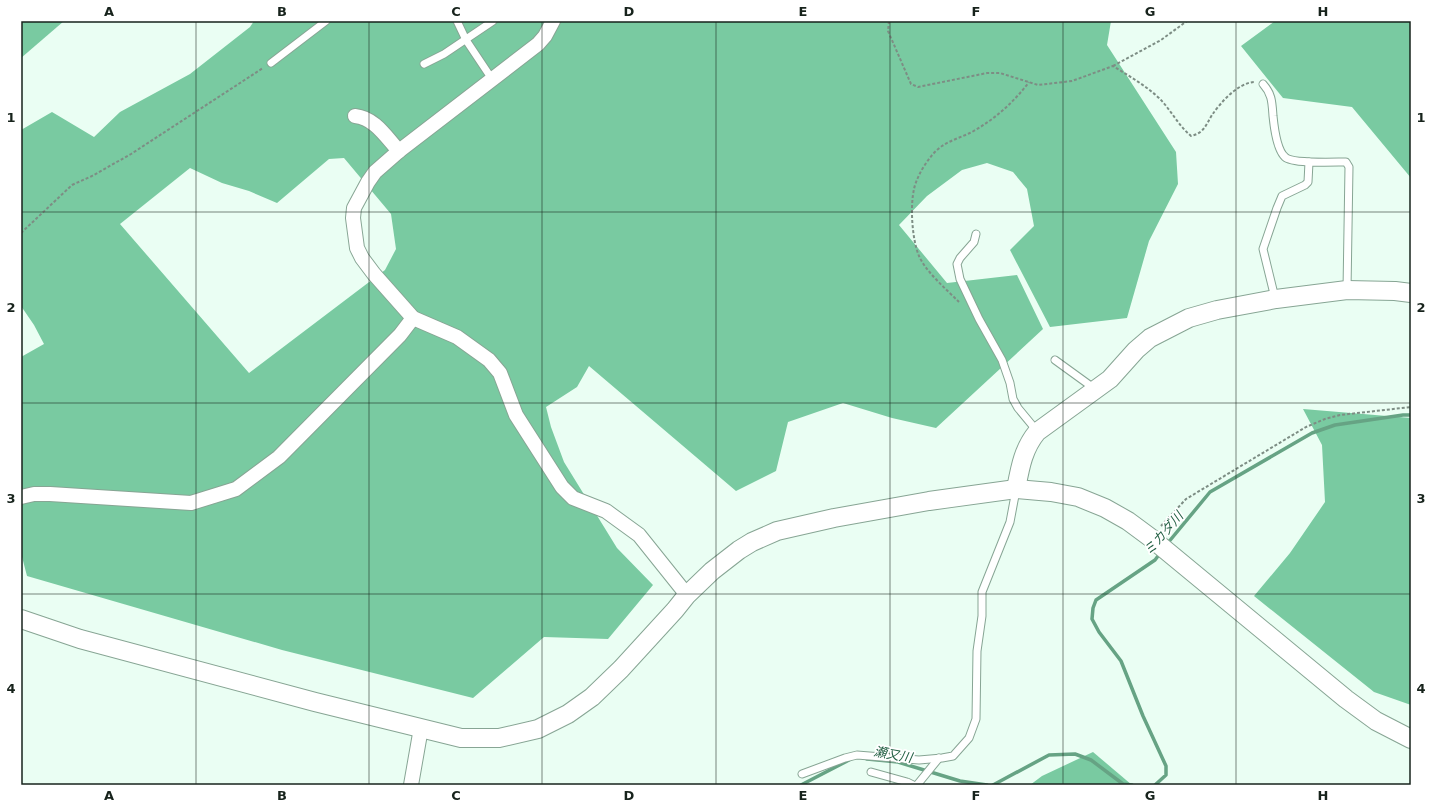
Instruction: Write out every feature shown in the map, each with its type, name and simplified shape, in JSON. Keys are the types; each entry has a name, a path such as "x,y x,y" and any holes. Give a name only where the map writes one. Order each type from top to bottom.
{"street":[{"path":"553,21 545,36 538,44 399,151 375,172 354,208 353,218 357,248 362,258 374,274 413,318 457,336 489,360 500,373 516,415 562,487 573,498 606,510 639,535 687,595"},
{"path":"355,116 363,117 372,122 399,151"},
{"path":"1016,489 1021,460 1030,440 1037,432 1110,379 1136,350 1150,338 1189,318 1216,310 1276,299 1347,290 1395,291 1411,293"},
{"path":"21,497 34,494 50,494 191,503 236,489 278,457 400,335 413,318"},
{"path":"21,619 80,639 315,702 461,738 499,738 538,729 568,714 592,698 621,669 687,595 712,571 752,542 777,531 834,518 929,501 1016,489 1050,492 1078,497 1105,508 1128,521 1151,538 1346,699 1376,721 1411,739"},
{"path":"411,785 421,728"}],"lane":[{"path":"270,63 326,21"},
{"path":"457,21 466,40 492,79"},
{"path":"424,64 444,54 492,21"},
{"path":"1263,84 1270,92 1274,126 1282,153 1288,160 1309,162 1346,162 1349,167 1347,290"},
{"path":"1276,299 1263,249 1282,196 1305,185 1308,182 1309,162"},
{"path":"976,234 974,242 960,258 957,264 960,279 979,319 1002,360 1010,383 1013,399 1018,408 1037,432"},
{"path":"1055,360 1096,390"},
{"path":"802,774 844,758 857,755 919,760 953,756 969,738 976,719 977,651 982,616 982,592 1010,522 1016,489"},
{"path":"917,785 939,758"},
{"path":"871,772 908,782 913,785"}],"path":[{"path":"889,21 888,31 911,84 918,87 987,73 1000,73 1038,85 1072,81 1113,66 1161,40 1188,21"},
{"path":"21,233 72,185 92,176 131,154 270,63"},
{"path":"1113,66 1142,84 1160,99 1181,127 1191,136 1204,130 1218,107 1240,87 1251,82 1263,84"},
{"path":"962,304 931,272 919,256 914,238 912,214 914,189 928,159 932,155 942,146 972,132 1000,113 1018,98 1030,82"},
{"path":"1151,538 1186,499 1306,427 1325,419 1340,415 1411,407"}],"green space":[{"path":"21,21 64,21 21,58"},
{"path":"254,21 1111,21 1107,45 1176,152 1178,184 1149,241 1127,318 1050,327 1010,250 1034,226 1027,189 1013,172 987,163 962,170 927,196 899,225 947,283 1017,275 1043,329 936,428 892,418 843,403 788,422 776,471 736,491 589,366 577,387 546,407 551,427 564,462 617,548 653,585 608,639 544,637 473,698 282,650 27,576 21,553 21,357 44,344 34,325 21,306 21,130 52,112 94,137 120,112 190,74 250,27","holes":["344,158 391,214 396,249 385,270 249,373 120,224 190,168 222,183 249,191 277,203 329,159"]},
{"path":"1275,21 1411,21 1411,178 1352,107 1283,98 1241,46"},
{"path":"1303,409 1411,418 1411,705 1374,692 1254,596 1290,553 1325,502 1322,445"},
{"path":"1093,752 1132,785 1030,785 1042,776"}],"waterway":[{"name":"ミカダ川","path":"1167,544 1210,492 1312,433 1335,425 1411,415"},
{"name":"ミカダ川","path":"1155,785 1166,775 1166,766 1143,716 1121,661 1099,632 1092,619 1093,608 1096,600 1155,560 1161,552"},
{"name":"瀬又川","path":"993,785 1049,755 1075,754 1091,760 1123,784 1132,785"},
{"name":"瀬又川","path":"801,785 851,759"},
{"name":"瀬又川","path":"867,759 898,762 960,781 987,785"}]}
